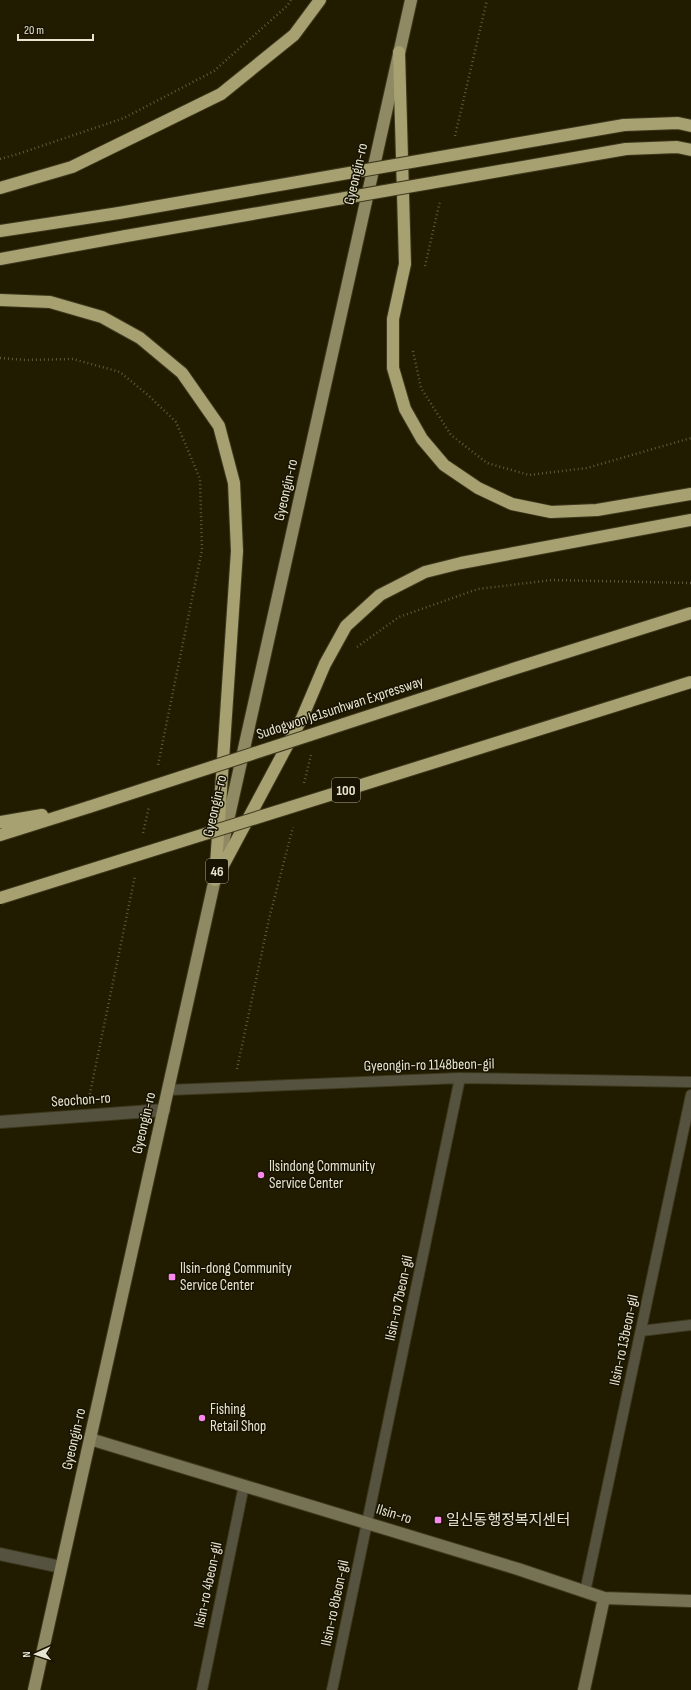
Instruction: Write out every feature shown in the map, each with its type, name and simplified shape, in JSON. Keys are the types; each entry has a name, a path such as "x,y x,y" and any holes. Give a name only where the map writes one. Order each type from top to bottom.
{"highway":[{"path":"0,188 72,167 221,94 294,35 320,0"},
{"path":"399,52 405,264 393,319 393,368 405,409 422,439 444,465 478,488 512,504 551,512 597,510 691,494"},
{"path":"0,231 119,213 624,125 678,123 691,126"},
{"path":"0,259 626,149 677,147 691,150"},
{"path":"0,300 50,302 102,317 140,338 182,373 219,426 234,483 237,551 215,880"},
{"path":"215,880 302,718 325,664 346,626 380,594 425,572 461,563 691,520"},
{"name":"Sudogwon Je1sunhwan Expressway","path":"0,835 691,613"},
{"name":"100","path":"0,898 691,682"},
{"path":"0,822 89,807"}],"main road":[{"name":"Gyeongin-ro","path":"34,1690 411,0"}],"street":[{"name":"Seochon-ro","path":"0,1122 164,1110"},
{"name":"Ilsin-ro","path":"90,1439 518,1569 604,1598 691,1602"},
{"path":"0,1554 61,1567"},
{"path":"584,1690 604,1598"}],"lane":[{"name":"Gyeongin-ro 1148beon-gil","path":"168,1090 460,1078 691,1082"},
{"name":"Ilsin-ro 7beon-gil","path":"368,1523 460,1078"},
{"name":"Ilsin-ro 13beon-gil","path":"585,1592 691,1095"},
{"path":"641,1331 691,1325"},
{"name":"Ilsin-ro 4beon-gil","path":"202,1690 244,1485"},
{"name":"Ilsin-ro 8beon-gil","path":"332,1690 368,1523"}],"path":[{"path":"0,159 124,118 214,71 287,6 291,0"},
{"path":"454,139 487,0"},
{"path":"424,272 441,198"},
{"path":"412,343 421,388 451,435 487,463 529,475 580,469 691,438"},
{"path":"0,358 26,360 74,359 120,372 149,396 176,422 200,479 202,550 157,767"},
{"path":"356,648 399,617 478,589 552,580 691,583"},
{"path":"302,790 312,752"},
{"path":"143,837 149,806"},
{"path":"233,1087 269,919 294,820"},
{"path":"85,1116 135,876"}],"place":[{"name":"Ilsindong Community Service Center","path":"261,1175"},
{"name":"Ilsin-dong Community Service Center","path":"172,1277"},
{"name":"Fishing Retail Shop","path":"202,1418"},
{"name":"일신동행정복지센터","path":"438,1520"}]}
